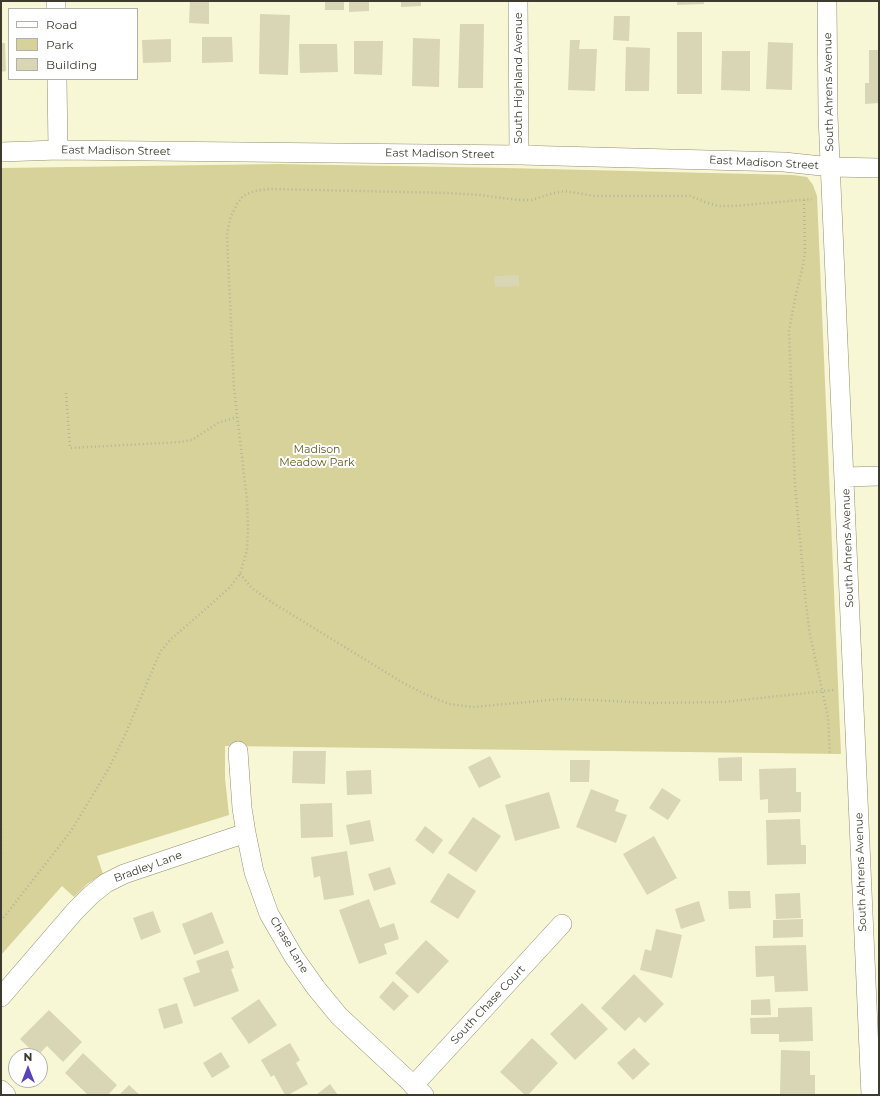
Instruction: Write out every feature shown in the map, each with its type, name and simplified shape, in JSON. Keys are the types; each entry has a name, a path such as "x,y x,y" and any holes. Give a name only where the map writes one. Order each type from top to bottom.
{"street":[{"name":"South Highland Avenue","path":"518,1 519,155"},
{"name":"South Ahrens Avenue","path":"827,1 828,116 871,1095"},
{"path":"57,80 58,150"},
{"name":"East Madison Street","path":"1,152 58,150 519,155 784,162 831,167 879,168"},
{"path":"845,477 879,476"},
{"name":"Chase Lane","path":"238,751 242,808 246,833 254,872 269,914 294,957 316,988 339,1016 419,1090"},
{"name":"Bradley Lane","path":"1,996 75,911 106,883 124,874 246,833"},
{"name":"South Chase Court","path":"419,1090 562,924"},
{"path":"1,1090 6,1095"}],"path":[{"path":"1,921 71,831 105,774 126,733 160,652 171,639 230,587 240,574 247,550 247,500 234,388 227,236 230,219 237,204 243,196 254,191 269,189 449,193 532,200 564,191 595,196 690,196 718,206 832,198"},
{"path":"804,200 805,252 789,331 795,485 806,605 812,646 828,717 830,754"},
{"path":"66,393 70,448 180,442 192,440 218,423 237,417"},
{"path":"240,574 252,588 274,603 405,684 449,704 473,707 561,699 650,703 724,702 854,688"},
{"path":"1,824 1,853"}],"green space":[{"name":"Madison Meadow Park","path":"279,164 793,175 807,177 813,185 817,196 841,754 225,746 225,778 229,815 97,856 103,874 87,884 74,897 62,886 1,955 1,168"}],"building":[{"path":"190,1 209,2 209,24 189,23"},
{"path":"325,1 344,1 344,10 325,10"},
{"path":"349,1 369,1 369,11 349,12"},
{"path":"401,1 421,1 421,6 401,7"},
{"path":"677,1 704,1 704,4 677,5"},
{"path":"260,14 290,15 288,75 259,74"},
{"path":"614,16 630,16 629,41 613,40"},
{"path":"460,24 484,24 483,88 458,88"},
{"path":"677,32 702,32 702,94 677,94"},
{"path":"202,37 232,37 233,62 202,63"},
{"path":"413,38 440,39 439,87 412,86"},
{"path":"171,39 171,62 143,63 142,40"},
{"path":"570,40 580,40 579,49 597,49 595,91 568,90"},
{"path":"354,41 383,41 382,75 354,74"},
{"path":"768,42 793,43 792,90 766,89"},
{"path":"1,43 5,43 6,71 1,72"},
{"path":"299,44 337,44 338,72 300,73"},
{"path":"626,47 650,48 649,91 625,91"},
{"path":"869,50 879,50 879,103 865,104 865,83 869,83"},
{"path":"722,51 750,51 750,91 721,90"},
{"path":"519,275 519,286 495,287 494,276"},
{"path":"293,751 326,751 325,784 292,783"},
{"path":"490,756 501,777 479,788 468,767"},
{"path":"742,757 742,781 719,781 718,758"},
{"path":"570,760 590,760 589,782 570,782"},
{"path":"796,768 796,792 801,792 801,812 768,813 768,799 760,800 759,769"},
{"path":"371,770 372,794 347,795 346,771"},
{"path":"662,788 681,800 668,820 649,808"},
{"path":"591,789 619,800 615,811 627,815 616,843 576,827"},
{"path":"549,792 560,828 515,841 505,805"},
{"path":"332,803 333,837 301,838 300,804"},
{"path":"473,817 501,836 476,872 448,853"},
{"path":"800,819 801,845 806,845 806,864 767,865 766,820"},
{"path":"370,820 374,841 350,845 346,825"},
{"path":"425,826 443,840 433,854 415,840"},
{"path":"654,836 677,878 647,895 623,854"},
{"path":"347,851 354,895 324,900 320,876 314,878 311,857"},
{"path":"390,867 396,884 374,891 368,874"},
{"path":"448,873 476,891 458,919 430,902"},
{"path":"728,891 750,891 751,908 729,909"},
{"path":"800,893 801,918 776,919 775,894"},
{"path":"369,899 380,928 394,923 399,939 384,944 387,954 359,964 339,910"},
{"path":"699,901 705,921 681,929 675,909"},
{"path":"153,911 161,932 141,940 133,918"},
{"path":"212,912 224,943 194,955 182,924"},
{"path":"803,919 803,937 773,938 773,920"},
{"path":"656,929 682,935 672,978 640,970 645,949 651,951"},
{"path":"426,940 449,961 418,994 395,973"},
{"path":"806,945 808,991 775,992 774,976 756,977 755,946"},
{"path":"228,950 234,968 231,969 239,991 194,1007 183,978 200,972 196,961"},
{"path":"634,974 664,1004 645,1023 639,1017 625,1031 601,1008"},
{"path":"393,981 409,996 394,1011 379,997"},
{"path":"259,999 277,1025 249,1044 231,1018"},
{"path":"770,999 771,1015 751,1015 751,1000"},
{"path":"177,1003 183,1023 164,1029 158,1009"},
{"path":"582,1003 608,1029 575,1060 550,1034"},
{"path":"812,1007 813,1041 779,1042 779,1034 751,1034 750,1018 778,1017 778,1008"},
{"path":"49,1010 82,1042 63,1062 47,1046 45,1048 29,1048 20,1039"},
{"path":"532,1038 558,1063 528,1095 525,1095 500,1072"},
{"path":"290,1043 300,1060 296,1063 308,1084 288,1095 285,1095 274,1075 271,1077 261,1060"},
{"path":"634,1048 650,1064 633,1080 617,1063"},
{"path":"781,1050 810,1051 810,1075 815,1075 815,1095 780,1094"},
{"path":"221,1052 230,1067 212,1078 203,1063"},
{"path":"83,1053 117,1085 108,1095 88,1095 65,1073"},
{"path":"330,1084 338,1095 316,1095"},
{"path":"129,1085 140,1095 119,1095"}]}
